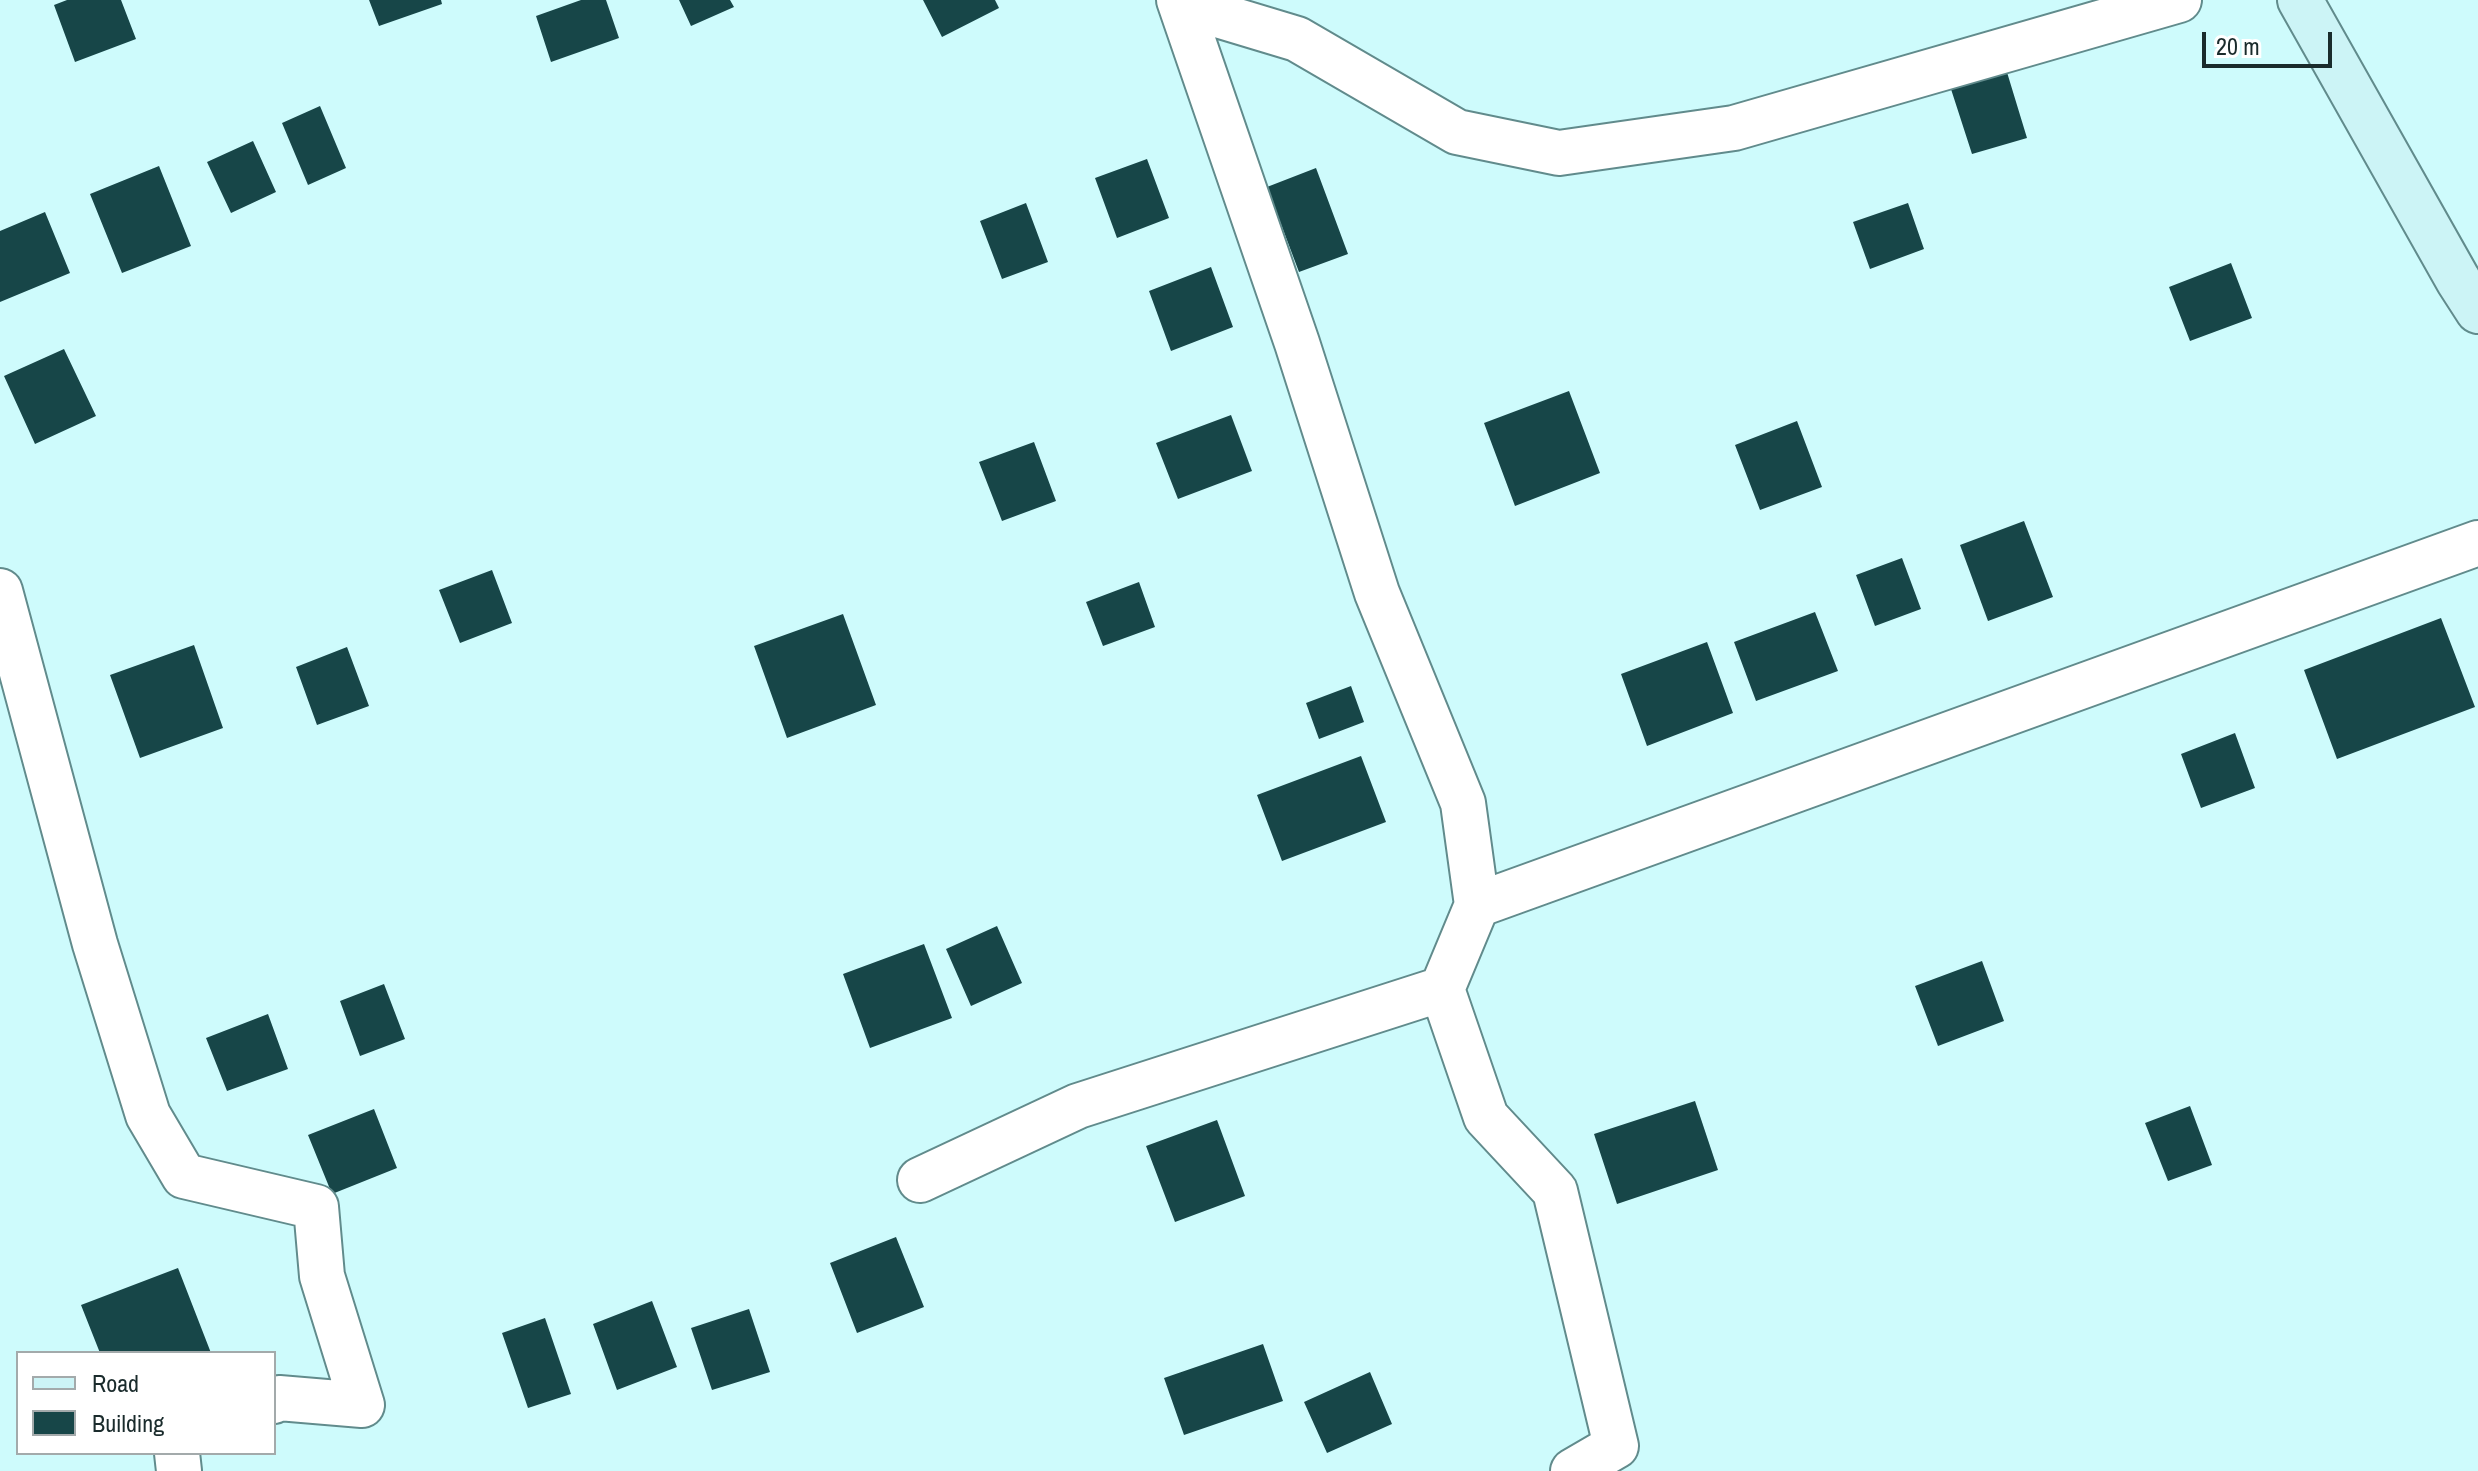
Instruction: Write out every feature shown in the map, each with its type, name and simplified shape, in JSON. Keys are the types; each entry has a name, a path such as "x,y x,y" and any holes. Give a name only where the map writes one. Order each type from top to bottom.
{"main road":[{"path":"2300,0 2478,311"}],"street":[{"path":"1181,5 1297,39 1457,132 1559,153 1734,128 2179,0"},
{"path":"1181,5 1297,343 1377,593 1463,803 1477,905 1442,989 1486,1117 1555,1191 1616,1446 1573,1471"},
{"path":"1477,905 2478,543"},
{"path":"0,591 95,944 148,1115 184,1176 316,1207 322,1276 362,1405 276,1400"},
{"path":"920,1180 1078,1106 1442,989"}],"building":[{"path":"67,0 121,0 136,39 75,62 54,5"},
{"path":"369,0 441,0 442,4 379,26"},
{"path":"581,0 606,0 619,38 551,62 536,16"},
{"path":"679,0 730,0 734,7 691,26"},
{"path":"923,0 995,0 999,8 942,37"},
{"path":"2006,69 2027,138 1972,154 1950,86"},
{"path":"320,106 346,168 308,185 282,123"},
{"path":"253,141 276,192 231,213 207,162"},
{"path":"1147,159 1169,218 1117,238 1095,178"},
{"path":"159,166 191,246 122,273 90,194"},
{"path":"1316,168 1348,254 1299,272 1267,187"},
{"path":"1026,203 1048,262 1002,279 980,221"},
{"path":"1908,203 1924,249 1870,269 1853,222"},
{"path":"45,212 70,273 0,302 0,231"},
{"path":"2231,263 2252,318 2190,341 2169,287"},
{"path":"1211,267 1233,327 1171,351 1149,291"},
{"path":"64,349 96,416 35,444 4,376"},
{"path":"1569,391 1600,473 1515,506 1484,423"},
{"path":"1231,415 1252,471 1178,499 1156,443"},
{"path":"1797,421 1822,487 1760,510 1735,445"},
{"path":"1034,442 1056,501 1002,521 979,462"},
{"path":"2024,521 2053,597 1988,621 1960,545"},
{"path":"1902,558 1921,609 1875,626 1856,575"},
{"path":"492,570 512,623 460,643 439,590"},
{"path":"1139,582 1155,627 1103,646 1086,602"},
{"path":"1815,612 1838,671 1756,701 1734,642"},
{"path":"843,614 876,705 787,738 754,646"},
{"path":"2441,618 2475,707 2337,759 2304,670"},
{"path":"1707,642 1733,713 1647,746 1621,674"},
{"path":"194,645 223,728 140,758 110,675"},
{"path":"347,647 369,706 317,725 296,667"},
{"path":"1351,686 1364,722 1319,739 1306,703"},
{"path":"2235,733 2255,788 2201,808 2181,754"},
{"path":"1361,756 1386,822 1282,861 1257,795"},
{"path":"997,926 1022,983 971,1006 946,949"},
{"path":"924,944 952,1018 870,1048 843,974"},
{"path":"1982,961 2004,1021 1938,1046 1915,986"},
{"path":"384,984 405,1039 360,1056 340,1001"},
{"path":"268,1014 288,1069 227,1091 206,1038"},
{"path":"1695,1101 1718,1170 1617,1204 1594,1134"},
{"path":"2190,1106 2212,1165 2168,1181 2145,1123"},
{"path":"374,1109 397,1168 332,1194 308,1135"},
{"path":"1217,1120 1245,1196 1175,1222 1146,1146"},
{"path":"896,1237 924,1307 857,1333 830,1263"},
{"path":"178,1268 210,1351 99,1351 81,1305"},
{"path":"652,1301 677,1367 617,1390 593,1324"},
{"path":"749,1309 770,1372 712,1390 691,1328"},
{"path":"545,1318 571,1394 528,1408 502,1333"},
{"path":"1263,1344 1283,1401 1184,1435 1164,1378"},
{"path":"1370,1372 1392,1424 1327,1453 1304,1402"}]}
